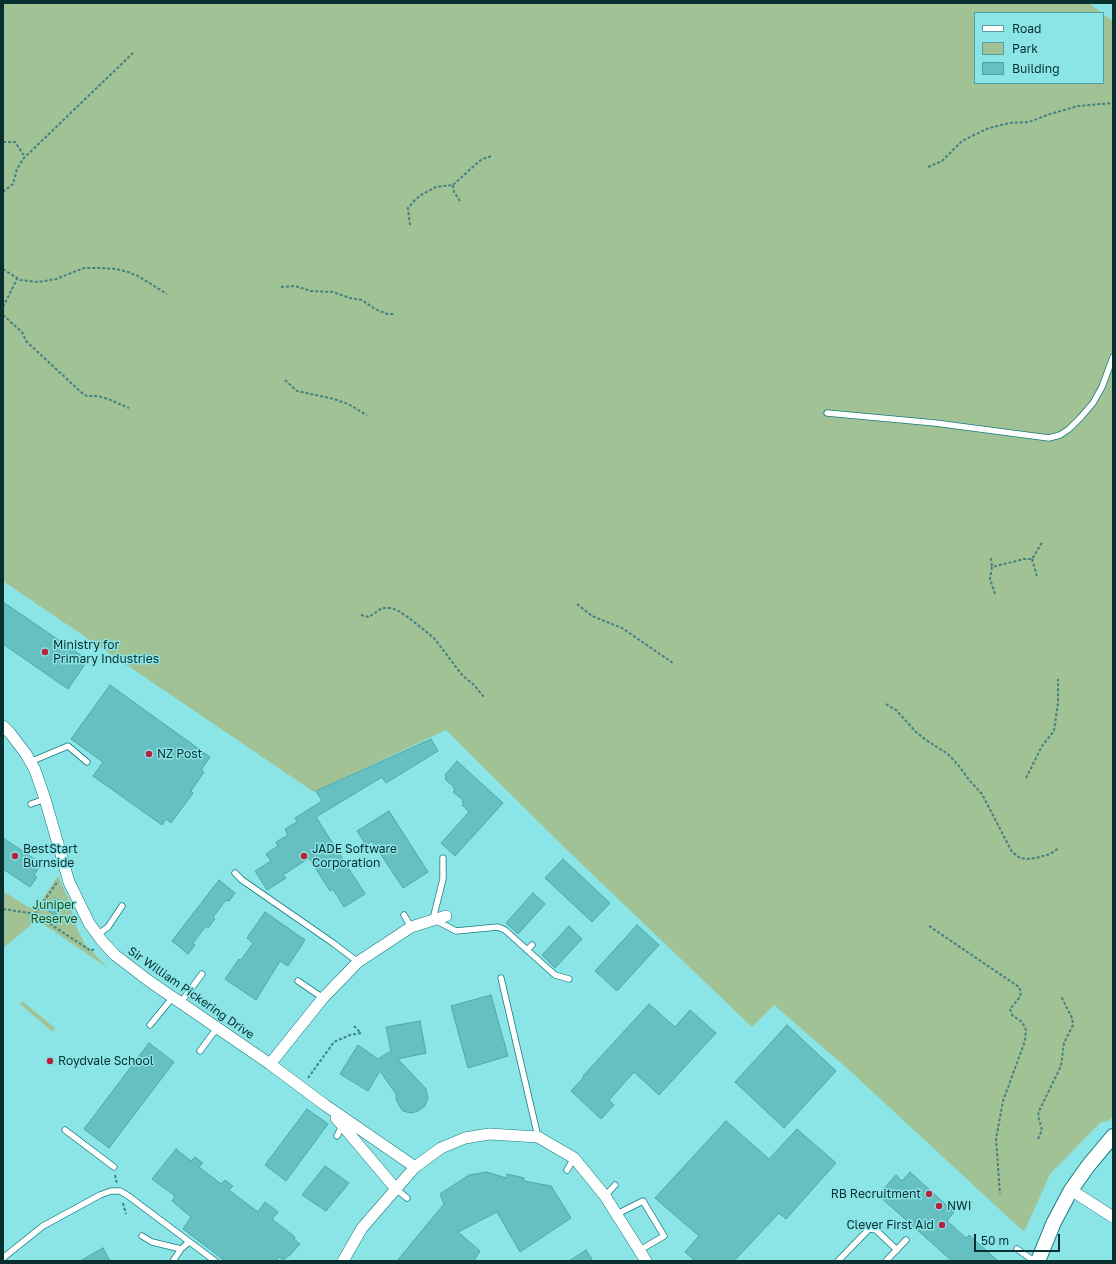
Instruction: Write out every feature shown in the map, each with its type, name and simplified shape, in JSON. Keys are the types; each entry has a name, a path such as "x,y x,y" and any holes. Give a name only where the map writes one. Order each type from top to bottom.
{"street":[{"name":"Sir William Pickering Drive","path":"3,726 17,741 35,770 46,799 69,882 89,923 115,955 270,1064 325,1105 415,1167"},
{"path":"270,1064 323,998 358,962 411,927 446,916"},
{"name":"Sir William Pickering Drive","path":"325,1105 396,1189"},
{"path":"343,1261 362,1228 415,1167 441,1148 465,1138 489,1134 538,1137 574,1158 605,1196 646,1261"},
{"path":"1038,1261 1054,1222 1071,1190 1088,1166 1113,1136"},
{"path":"1071,1190 1113,1217"}],"lane":[{"path":"828,413 935,423 1049,438 1060,435 1069,429 1093,403 1102,387 1113,357"},
{"path":"30,762 68,746 87,762"},
{"path":"31,804 46,799"},
{"path":"444,858 443,879 433,919 456,931 498,927 504,930 528,950 555,975 569,979"},
{"path":"235,873 242,880 333,942 358,962"},
{"path":"100,938 122,906"},
{"path":"404,915 411,927"},
{"path":"528,950 532,945"},
{"path":"150,1025 202,974"},
{"path":"501,978 538,1137"},
{"path":"298,981 323,998"},
{"path":"200,1051 217,1028"},
{"path":"337,1136 342,1126"},
{"path":"65,1130 114,1167"},
{"path":"567,1170 574,1158"},
{"path":"605,1196 615,1185"},
{"path":"396,1189 407,1198"},
{"path":"3,1258 43,1226 100,1196 111,1191 120,1191 128,1195 215,1261"},
{"path":"617,1214 643,1201 664,1236 640,1250"},
{"path":"838,1261 869,1229 876,1230 897,1250"},
{"path":"142,1236 152,1242 181,1249"},
{"path":"886,1261 906,1240"},
{"path":"173,1261 181,1249 189,1242"},
{"path":"1017,1249 1034,1261"}],"path":[{"path":"3,192 13,184 17,169 25,157 134,52"},
{"path":"928,167 942,160 962,141 989,128 1010,123 1029,122 1078,106 1113,103"},
{"path":"3,142 15,142 25,157"},
{"path":"410,225 408,208 415,200 421,195 436,188 453,185 475,164 492,156"},
{"path":"453,185 454,192 460,202"},
{"path":"3,269 17,279 27,282 44,282 84,268 111,268 132,273 168,294"},
{"path":"3,307 17,279"},
{"path":"281,287 294,286 311,291 332,292 362,300 375,309 387,314 394,314"},
{"path":"3,314 22,332 26,341 82,394 87,396 98,396 129,408"},
{"path":"285,380 297,391 334,399 348,404 367,415"},
{"path":"1037,577 1032,559 1043,541"},
{"path":"991,558 992,567 990,579 995,594"},
{"path":"992,567 1024,559 1032,559"},
{"path":"577,604 592,616 622,628 673,663"},
{"path":"361,615 369,617 382,608 397,610 434,638 462,675 474,685 484,697"},
{"path":"1026,778 1042,746 1054,731 1058,703 1058,679"},
{"path":"886,704 896,710 926,740 948,754 959,766 982,794 1012,852 1020,858 1028,859 1050,854 1059,848"},
{"path":"35,914 60,878"},
{"path":"3,908 35,914 91,951 100,938"},
{"path":"929,926 1019,987 1021,992 1020,997 1010,1009 1012,1015 1022,1022 1026,1030 1025,1041 1003,1101 996,1134 996,1153 1000,1194"},
{"path":"1038,1139 1042,1132 1039,1111 1061,1066 1064,1043 1073,1025 1072,1018 1061,996"},
{"path":"301,1088 334,1042 340,1038 361,1033 354,1026"},
{"path":"114,1167 118,1187"},
{"path":"122,1198 126,1214"}],"green space":[{"path":"3,3 1089,3 1101,12 974,12 974,84 1104,84 1104,15 1113,21 1113,1117 1108,1121 1101,1122 1050,1174 1024,1232 848,1069 774,1005 752,1027 566,849 446,730 314,792 3,581"},
{"name":"Juniper Reserve","path":"58,876 68,898 75,924 80,935 85,944 108,968 37,920 3,948 3,891 28,907 37,907"},
{"path":"22,1001 55,1028 53,1032 20,1004"}],"building":[{"name":"Ministry for Primary Industries","path":"3,602 88,660 68,689 3,644"},
{"name":"NZ Post","path":"110,685 210,757 201,770 204,772 191,791 193,793 171,823 166,819 162,825 93,776 103,762 71,739"},
{"name":"JADE Software Corporation","path":"431,739 438,751 386,783 382,777 316,817 365,894 344,907 333,889 330,891 309,858 283,875 286,878 267,890 255,871 271,861 266,854 278,846 276,842 288,835 285,829 297,822 295,818 322,801 316,791"},
{"path":"457,761 503,803 455,856 441,843 469,812 462,805 464,803 462,802 463,800 453,792 455,790 453,788 454,787 445,779 445,775"},
{"path":"389,811 428,872 403,888 372,841 366,845 357,831"},
{"name":"BestStart Burnside","path":"3,838 42,864 34,875 37,877 30,887 3,869"},
{"path":"563,859 610,903 592,922 545,878"},
{"path":"219,880 235,893 229,901 226,900 213,917 215,919 208,928 206,926 193,943 195,945 188,954 172,941"},
{"path":"533,893 545,904 518,934 506,923"},
{"path":"55,898 63,904 55,915 47,910"},
{"path":"265,912 305,940 288,966 280,961 256,1000 225,979 239,959 241,960 253,943 247,938"},
{"path":"637,925 659,945 617,991 595,971"},
{"path":"569,926 582,939 555,968 542,955"},
{"path":"491,995 508,1056 468,1068 451,1006"},
{"path":"649,1004 675,1027 690,1010 716,1033 659,1095 634,1072 609,1100 614,1105 601,1119 571,1091"},
{"path":"420,1021 426,1053 398,1059 426,1089 428,1098 425,1106 418,1111 411,1113 403,1111 396,1099 396,1094 380,1071 368,1091 340,1074 358,1045 378,1059 391,1051 386,1027"},
{"path":"787,1025 836,1071 784,1128 735,1082"},
{"path":"149,1043 174,1062 109,1148 84,1129"},
{"path":"307,1109 328,1124 286,1181 265,1165"},
{"path":"726,1121 769,1159 797,1129 836,1163 786,1219 779,1213 734,1261 695,1261 685,1252 699,1236 655,1198"},
{"path":"176,1149 191,1161 195,1157 203,1163 199,1167 221,1184 225,1180 233,1186 229,1190 258,1212 265,1202 278,1212 272,1219 295,1237 294,1239 300,1244 283,1260 279,1257 276,1261 225,1261 183,1229 191,1217 172,1201 175,1196 152,1179"},
{"path":"325,1166 349,1183 326,1211 302,1195"},
{"path":"487,1172 506,1178 507,1174 524,1178 524,1181 551,1186 571,1218 520,1252 497,1212 458,1232 480,1251 474,1261 397,1261 444,1204 440,1194 469,1175"},
{"path":"910,1172 954,1212 947,1221 966,1238 969,1235 998,1261 952,1261 878,1195 896,1175 902,1181"},
{"path":"103,1248 110,1261 80,1261"},
{"path":"586,1250 593,1261 569,1261"}],"place":[{"name":"Ministry for Primary Industries","path":"45,652"},
{"name":"NZ Post","path":"149,754"},
{"name":"BestStart Burnside","path":"15,856"},
{"name":"JADE Software Corporation","path":"304,856"},
{"name":"Roydvale School","path":"50,1061"},
{"name":"RB Recruitment","path":"929,1194"},
{"name":"NWI","path":"939,1206"},
{"name":"Clever First Aid","path":"942,1225"}]}
